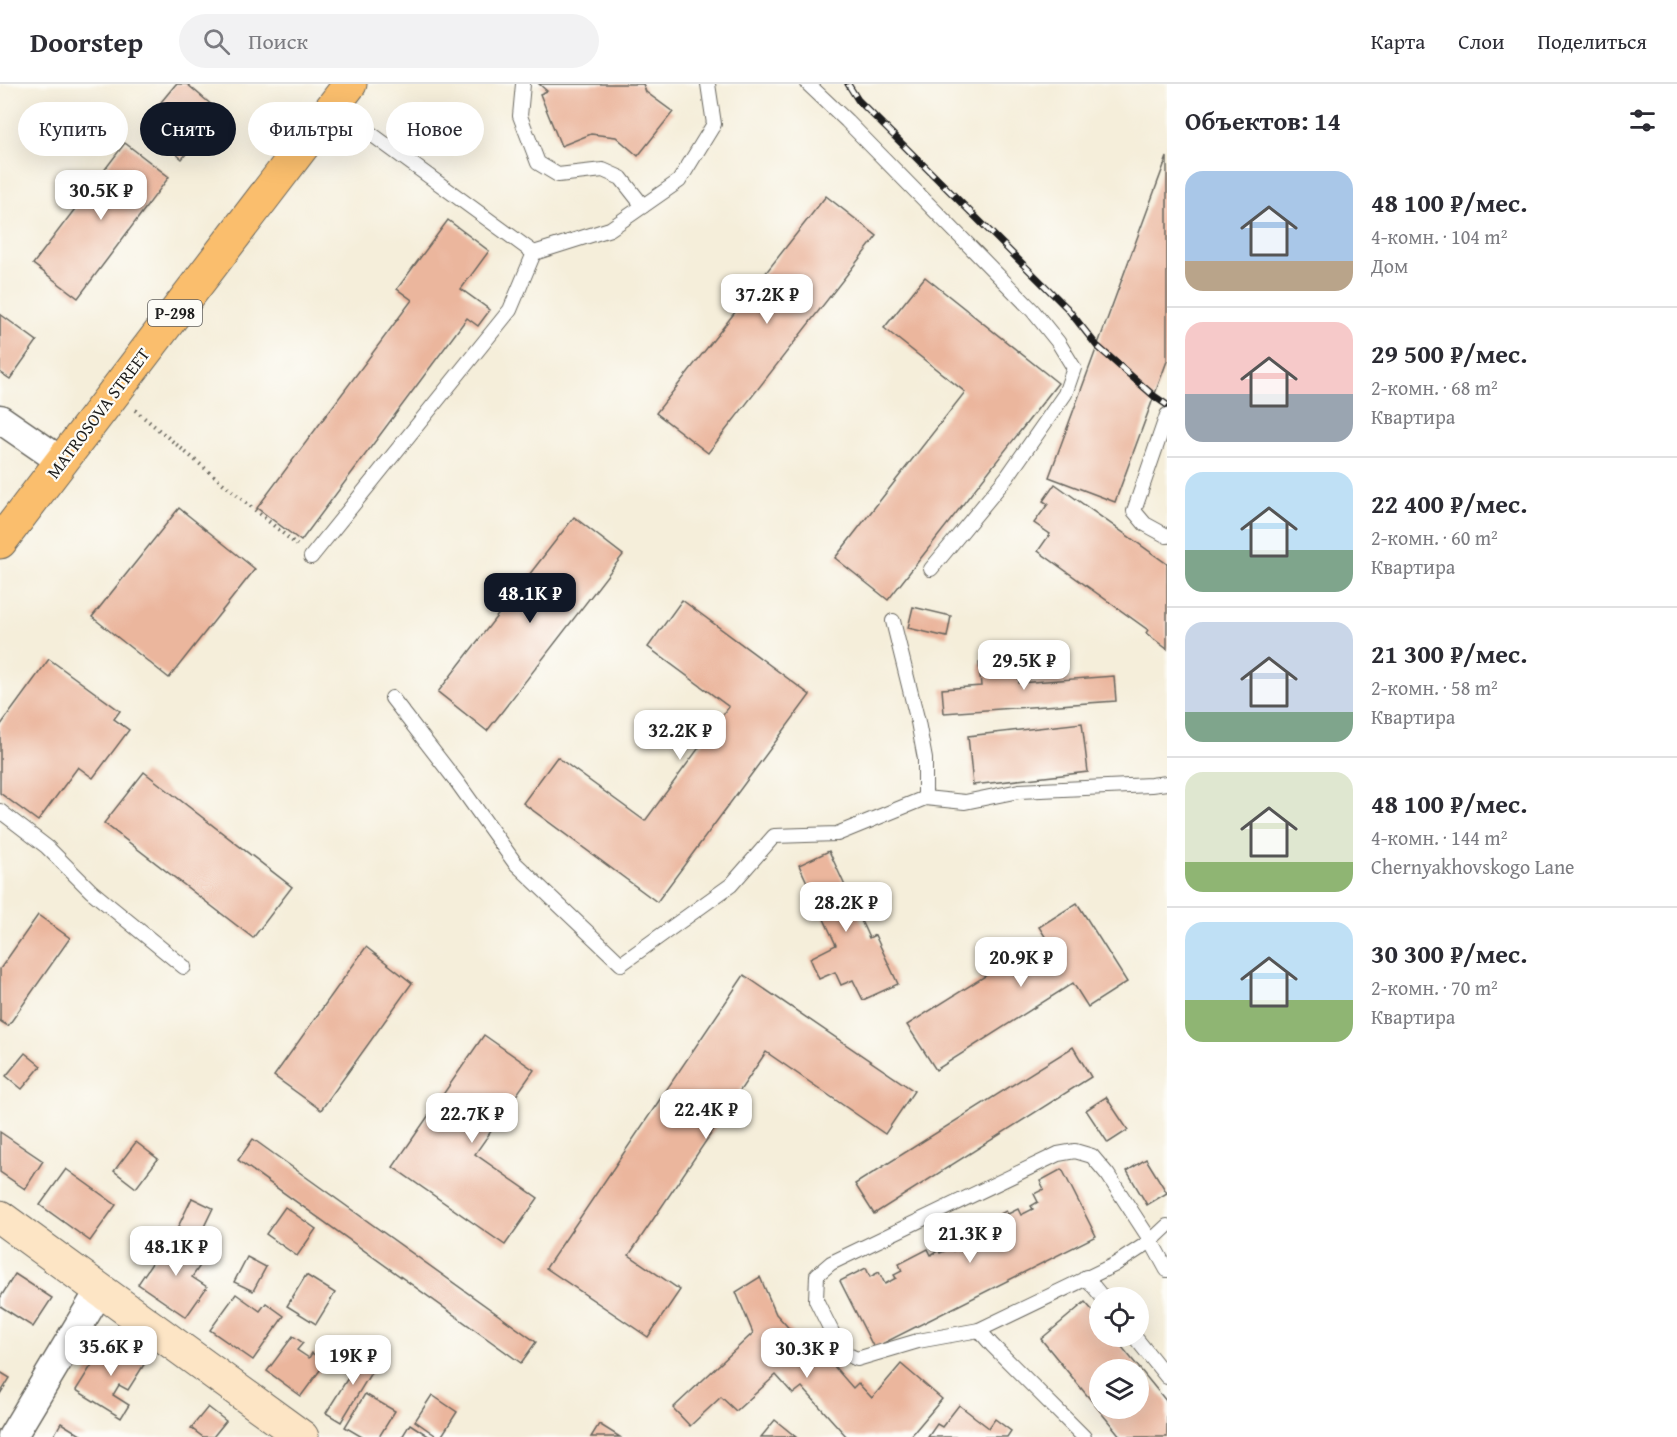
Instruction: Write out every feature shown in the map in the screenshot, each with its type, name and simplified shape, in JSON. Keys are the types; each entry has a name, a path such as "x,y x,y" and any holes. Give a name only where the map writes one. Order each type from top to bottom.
{"highway":[{"name":"MATROSOVA STREET","path":"0,542 342,95"}],"street":[{"path":"0,419 61,461"},
{"path":"0,1217 302,1437"},
{"path":"12,1437 100,1290"}],"lane":[{"path":"523,84 520,116 538,163 558,175 603,170 621,178 643,206"},
{"path":"311,557 510,310 534,253 610,229 679,181 714,124 708,84"},
{"path":"807,84 847,121 1034,311 1058,342 1074,368 1065,394 1007,477 931,569"},
{"path":"342,95 534,253"},
{"path":"1167,415 1134,511 1145,525 1167,536"},
{"path":"892,621 925,759 925,798"},
{"path":"392,698 457,782 515,863 621,964 731,885 774,836 837,834 925,798 965,802 1019,791 1167,783"},
{"path":"0,811 47,847 91,891 184,967"},
{"path":"1167,1226 1151,1240 1114,1265 979,1330 918,1341 857,1359 842,1352 816,1300 817,1275 831,1263 1058,1154 1075,1151 1092,1156 1108,1175 1151,1240 1167,1270"},
{"path":"1086,1277 1094,1287"},
{"path":"979,1330 1084,1437"},
{"path":"1143,1347 1167,1377"}],"path":[{"path":"113,392 311,557"}],"building":[{"path":"176,84 187,84 208,102 161,102"},
{"path":"539,84 643,84 646,92 673,112 638,156 616,137 591,134 561,146 540,94 547,91"},
{"path":"128,145 169,177 78,298 33,264 115,156 128,156"},
{"path":"1167,157 1167,361 1115,502 1049,477"},
{"path":"826,196 877,236 708,453 656,413"},
{"path":"448,220 489,251 461,289 490,310 478,326 467,318 301,541 257,508 412,300 397,289"},
{"path":"925,277 1058,383 888,600 835,558 965,392 884,328"},
{"path":"0,314 37,341 10,379 0,372"},
{"path":"1055,484 1167,564 1167,649 1146,633 1148,630 1038,551 1050,534 1034,523 1048,504 1043,501"},
{"path":"179,508 255,569 169,678 92,617"},
{"path":"574,517 623,555 487,731 438,692"},
{"path":"682,600 810,695 657,902 523,803 557,757 645,821 729,707 648,647"},
{"path":"913,607 951,616 947,637 908,628"},
{"path":"49,659 120,711 114,719 129,730 93,778 78,767 38,821 0,793 0,726"},
{"path":"1018,661 1019,683 1114,676 1116,701 944,713 942,689 981,686 979,663"},
{"path":"1082,723 1088,772 973,785 968,736"},
{"path":"144,772 292,887 253,938 104,823"},
{"path":"829,851 869,938 875,935 898,984 863,1000 853,980 841,985 835,972 819,979 810,958 836,945 799,865"},
{"path":"1077,903 1127,982 1088,1007 1073,983 936,1070 907,1025 1046,938 1039,927"},
{"path":"38,915 70,938 8,1026 0,1021 0,969"},
{"path":"366,947 412,983 321,1110 274,1076"},
{"path":"744,975 914,1091 885,1134 766,1052 629,1255 680,1290 648,1337 546,1268"},
{"path":"484,1035 534,1070 475,1154 538,1198 505,1245 393,1167"},
{"path":"1073,1047 1091,1077 874,1214 855,1184"},
{"path":"25,1053 41,1066 22,1089 6,1076"},
{"path":"1106,1097 1128,1130 1108,1143 1086,1110"},
{"path":"0,1132 43,1161 25,1189 0,1172"},
{"path":"253,1139 536,1342 521,1363 238,1160"},
{"path":"136,1142 158,1159 136,1188 114,1171"},
{"path":"1146,1159 1167,1193 1147,1205 1127,1171"},
{"path":"66,1169 116,1205 90,1241 40,1205"},
{"path":"1062,1169 1096,1236 874,1348 840,1281 866,1268 870,1277 879,1272 885,1284 896,1278 894,1275 902,1271 899,1264 928,1249 931,1255 939,1250 940,1253 951,1248 953,1251 973,1241 971,1236 984,1230 981,1224 1006,1211 1008,1214 1018,1209 1021,1215 1033,1209 1031,1206 1038,1202 1034,1194 1044,1189 1040,1181"},
{"path":"192,1198 213,1208 198,1239 177,1229"},
{"path":"285,1207 316,1229 297,1256 266,1234"},
{"path":"167,1241 185,1253 192,1241 209,1253 192,1277 207,1287 186,1317 138,1284"},
{"path":"247,1257 266,1267 253,1291 234,1282"},
{"path":"15,1274 52,1298 33,1327 0,1306 0,1298"},
{"path":"306,1275 335,1293 316,1324 287,1306"},
{"path":"760,1277 776,1314 806,1347 812,1341 853,1388 858,1383 872,1398 901,1364 942,1399 910,1437 847,1437 802,1387 793,1394 776,1375 736,1411 721,1397 690,1426 673,1408 753,1333 736,1292"},
{"path":"236,1294 260,1311 266,1303 284,1316 253,1360 210,1330"},
{"path":"1085,1302 1089,1307 1089,1347 1122,1347 1132,1359 1089,1359 1089,1398 1041,1339"},
{"path":"293,1336 303,1343 297,1350 309,1358 312,1353 326,1362 301,1396 267,1371"},
{"path":"108,1339 145,1363 128,1390 119,1385 113,1395 129,1405 121,1418 76,1390"},
{"path":"366,1349 380,1358 341,1422 326,1413"},
{"path":"0,1372 10,1378 0,1394"},
{"path":"1149,1380 1167,1402 1167,1437 1121,1437 1106,1419 1149,1419"},
{"path":"365,1394 395,1411 379,1437 362,1437 345,1427"},
{"path":"432,1395 457,1412 441,1437 415,1421"},
{"path":"959,1405 989,1428 995,1419 1011,1431 1007,1437 928,1437 937,1424 942,1427"},
{"path":"208,1407 226,1421 213,1437 203,1437 191,1428"},
{"path":"775,1420 796,1437 761,1437"},
{"path":"61,1423 84,1437 53,1437"},
{"path":"410,1424 430,1437 402,1437"},
{"path":"599,1424 620,1437 591,1437"}],"railway":[{"path":"848,84 858,100 1067,308 1097,346 1167,405"}]}
